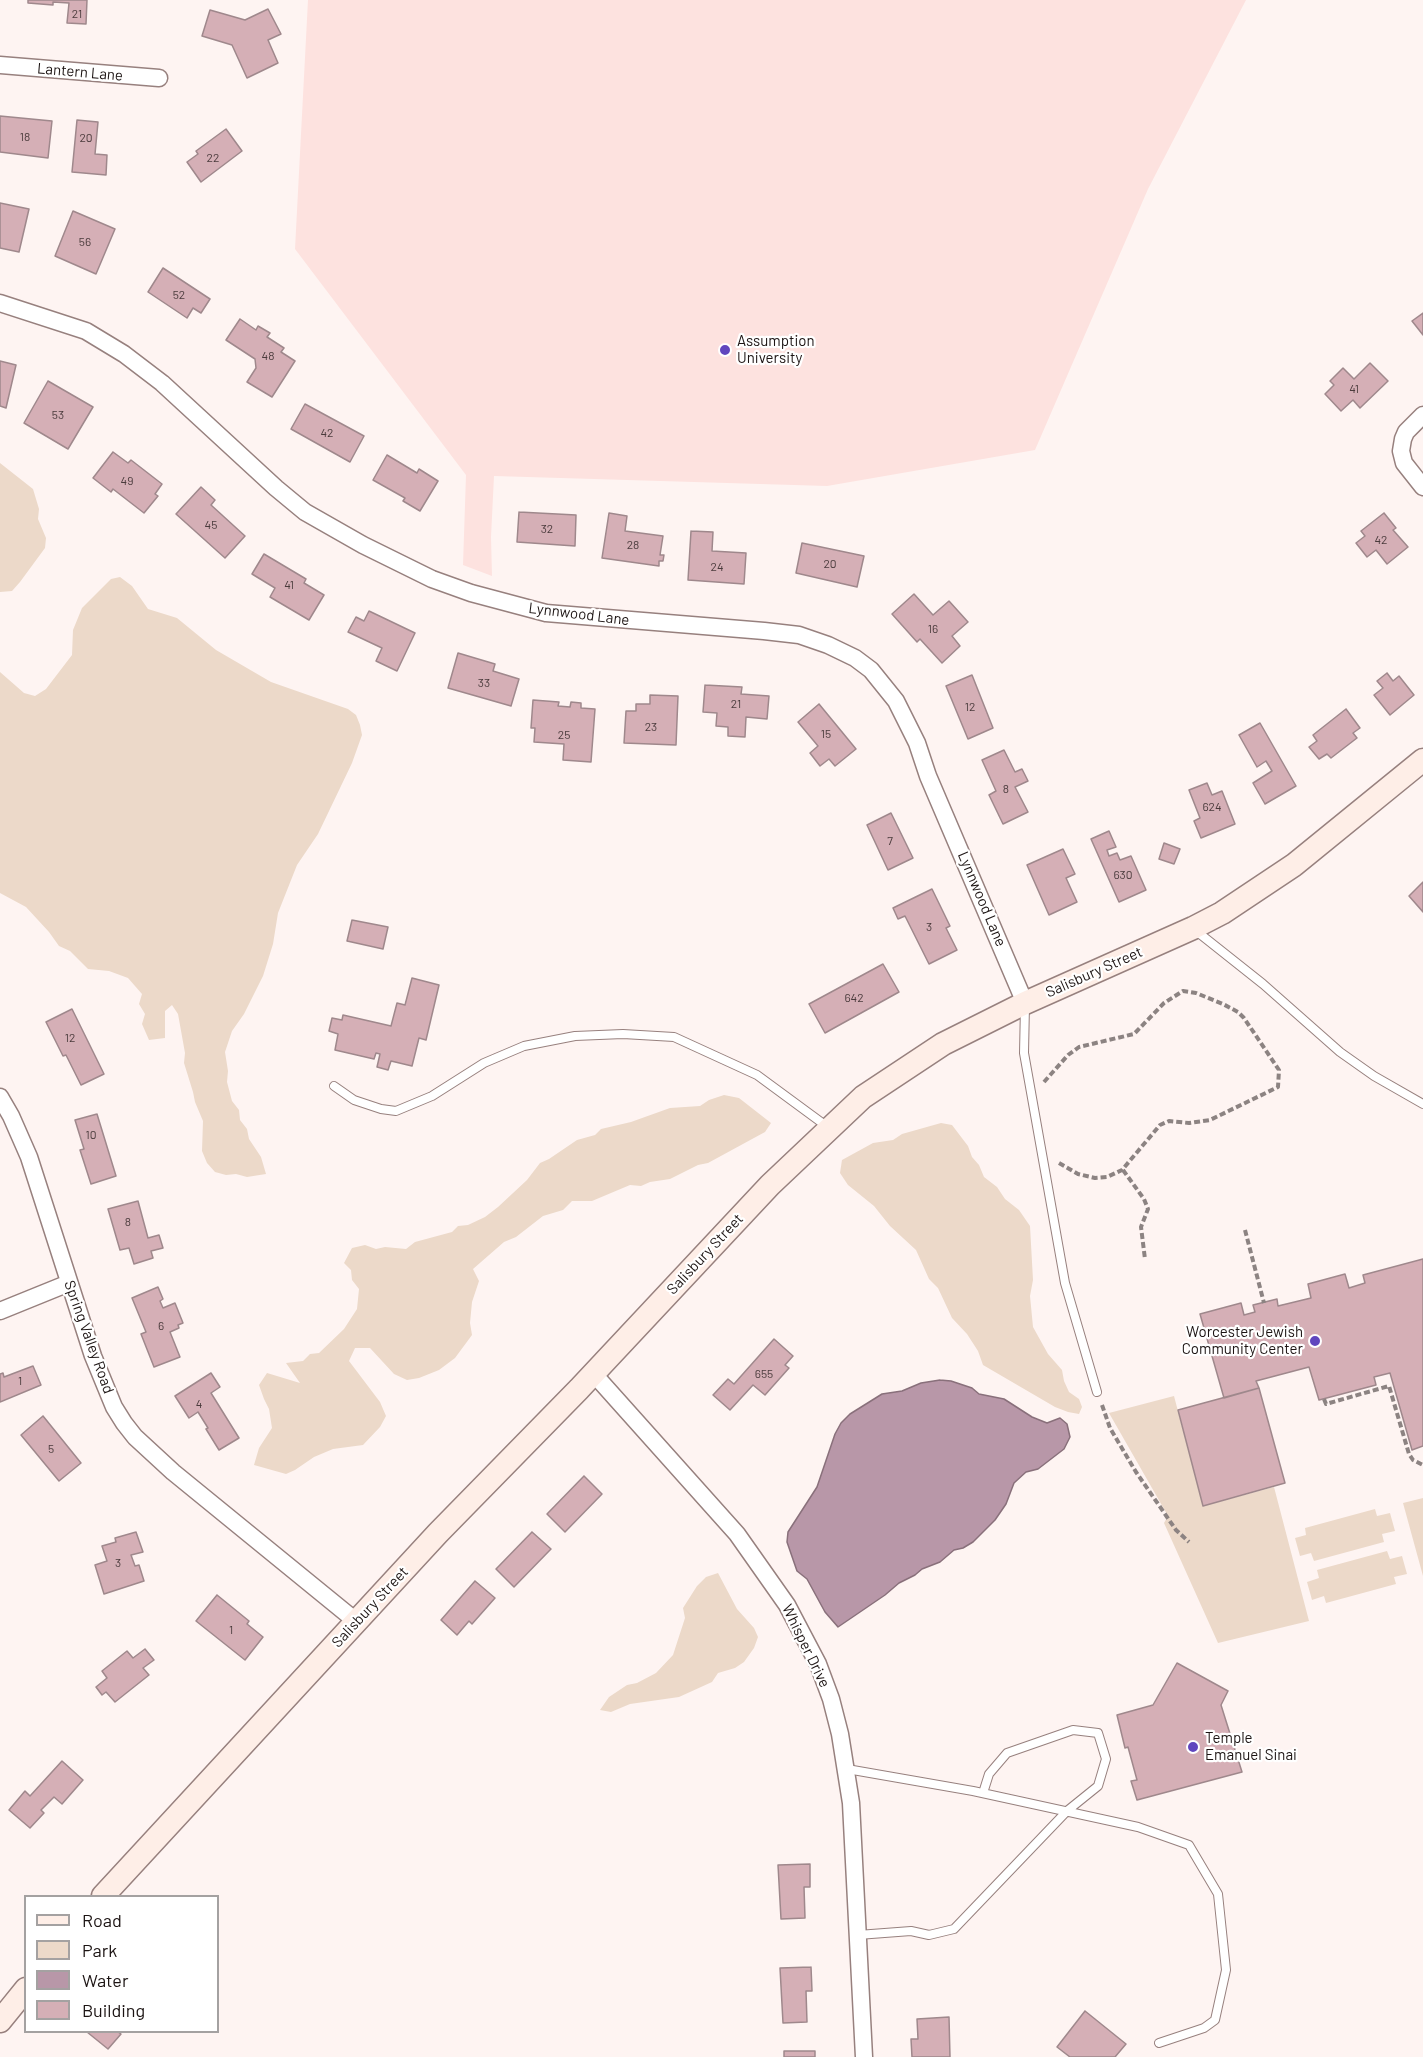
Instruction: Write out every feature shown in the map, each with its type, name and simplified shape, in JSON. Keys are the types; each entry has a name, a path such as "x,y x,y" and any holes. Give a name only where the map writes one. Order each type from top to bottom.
{"main road":[{"name":"Salisbury Street","path":"104,1895 438,1533 771,1185 863,1097 936,1049 1025,1003 1222,913 1294,865 1423,760"},
{"path":"0,2021 24,1991"}],"street":[{"name":"Lantern Lane","path":"0,65 159,78"},
{"name":"Lynnwood Lane","path":"0,303 86,332 124,354 162,383 305,512 363,545 432,579 471,593 546,613 799,635 855,658 871,670 896,700 917,743 928,776 1025,1003"},
{"path":"1423,415 1406,432 1401,448 1404,463 1423,487"},
{"name":"Spring Valley Road","path":"0,1096 28,1156 93,1356 124,1423 135,1437 173,1472 357,1622"},
{"path":"0,1311 69,1283"},
{"name":"Whisper Drive","path":"593,1373 737,1534 787,1605 818,1664 831,1699 847,1769 854,1837 864,2057"}],"lane":[{"path":"1192,928 1263,984 1340,1052 1374,1076 1423,1104"},
{"path":"1025,1003 1024,1053 1065,1283 1097,1392"},
{"path":"334,1086 354,1100 381,1109 396,1111 432,1096 484,1064 524,1046 575,1036 623,1034 674,1037 757,1075 830,1128"},
{"path":"858,1935 911,1931 929,1935 954,1929 1067,1811 1098,1785 1106,1759 1098,1733 1073,1730 1007,1753 989,1774 983,1793"},
{"path":"847,1769 983,1793 1067,1811 1138,1827 1189,1845 1218,1894 1226,1970 1215,2020 1204,2028 1159,2043"}],"path":[{"path":"1032,1095 1068,1055 1079,1047 1134,1034 1164,1003 1183,991 1196,993 1238,1012 1279,1070 1278,1088 1210,1120 1189,1123 1169,1121 1160,1125 1122,1170 1107,1177 1095,1178 1078,1174 1042,1154"},
{"path":"1122,1170 1144,1199 1148,1209 1140,1227 1145,1259"},
{"path":"1245,1230 1264,1303"},
{"path":"1324,1399 1326,1404 1389,1386 1409,1454 1413,1460 1423,1465"},
{"path":"1097,1392 1110,1428 1136,1472 1176,1530 1189,1542"}],"shaded area":[{"name":"Assumption University","path":"308,0 1246,0 1148,189 1035,450 827,486 494,476 492,576 463,565 466,475 295,249"}],"green space":[{"path":"0,463 33,489 39,509 38,519 46,538 45,548 20,582 12,591 0,592"},
{"path":"120,577 132,586 148,609 177,618 216,650 271,682 348,709 356,715 360,725 362,735 352,763 318,834 297,865 278,913 273,944 263,976 244,1014 232,1031 225,1052 227,1082 232,1101 239,1110 240,1120 247,1129 249,1139 261,1157 266,1174 247,1177 236,1174 226,1175 215,1172 207,1163 202,1151 203,1121 184,1063 185,1053 178,1014 172,1005 165,1011 165,1038 149,1040 142,1024 145,1014 139,1004 142,994 128,978 109,971 88,969 70,951 59,946 26,907 0,893 0,672 24,693 35,696 46,689 72,655 73,630 82,608 111,579"},
{"path":"724,1095 739,1098 771,1123 765,1132 708,1163 698,1165 670,1179 641,1186 630,1185 592,1201 572,1201 563,1210 543,1216 516,1237 504,1242 473,1269 479,1281 472,1302 470,1323 472,1335 455,1358 439,1370 407,1380 394,1374 370,1348 355,1348 349,1361 380,1402 386,1416 380,1427 363,1445 333,1449 314,1457 286,1474 254,1465 259,1448 272,1428 269,1409 259,1385 267,1373 300,1383 286,1363 303,1361 310,1354 319,1353 344,1329 357,1309 359,1289 352,1280 351,1270 344,1263 352,1248 365,1245 376,1249 385,1247 406,1249 415,1242 452,1232 458,1226 468,1225 485,1217 527,1180 540,1163 577,1140 595,1135 601,1129 631,1122 670,1108 700,1106"},
{"path":"941,1123 952,1125 968,1146 984,1177 1019,1210 1030,1226 1033,1280 1030,1296 1033,1327 1048,1354 1062,1370 1069,1392 1079,1399 1082,1407 1079,1414 1055,1407 983,1365 978,1351 967,1334 952,1318 938,1288 929,1279 916,1250 890,1226 874,1206 848,1185 840,1173 842,1160 873,1143 893,1140 902,1134"},
{"path":"1174,1396 1203,1506 1274,1487 1309,1621 1218,1643 1164,1523 1168,1516 1109,1413"},
{"path":"1423,1498 1423,1576 1403,1503"},
{"path":"1375,1509 1377,1516 1390,1513 1395,1531 1382,1534 1384,1542 1314,1561 1311,1553 1300,1556 1295,1538 1306,1535 1305,1528"},
{"path":"1387,1551 1390,1559 1402,1556 1407,1574 1394,1577 1396,1584 1326,1603 1324,1596 1312,1600 1307,1582 1319,1578 1317,1570"},
{"path":"718,1573 737,1609 754,1628 758,1637 754,1648 744,1662 735,1668 718,1673 712,1682 679,1697 630,1704 611,1712 600,1710 609,1697 627,1685 637,1683 656,1673 673,1655 685,1618 683,1608 697,1586 706,1577"}],"water":[{"path":"940,1380 972,1388 979,1394 1004,1399 1032,1417 1047,1423 1060,1418 1067,1424 1070,1437 1064,1449 1038,1469 1026,1472 1014,1483 1006,1504 995,1520 973,1542 954,1550 940,1562 922,1569 899,1583 838,1627 825,1612 807,1579 797,1571 787,1542 788,1532 817,1487 835,1434 850,1414 882,1394"}],"building":[{"path":"28,0 87,0 86,24 67,23 69,3 53,2 53,5 28,3"},
{"path":"268,9 281,34 268,40 278,63 247,78 232,45 202,36 210,10 245,20"},
{"path":"0,116 52,121 48,158 0,152"},
{"path":"77,120 98,122 95,154 107,155 106,175 72,172"},
{"path":"226,129 242,151 201,182 187,162 198,154 196,151"},
{"path":"0,203 29,209 19,252 0,248"},
{"path":"73,211 115,229 96,274 55,256"},
{"path":"163,268 210,299 201,313 193,308 187,318 148,292"},
{"path":"1423,313 1423,335 1412,321"},
{"path":"240,319 256,330 258,326 270,333 267,337 284,348 281,352 295,361 272,397 247,382 256,368 255,359 226,340"},
{"path":"0,361 16,365 6,408 0,406"},
{"path":"1370,363 1388,381 1360,408 1353,400 1341,411 1325,394 1334,385 1330,381 1343,368 1354,379"},
{"path":"48,381 93,407 68,449 24,423"},
{"path":"305,404 364,436 350,462 291,429"},
{"path":"113,452 128,463 131,460 162,484 155,494 158,496 144,513 113,489 111,492 93,478"},
{"path":"387,455 417,473 419,469 438,481 420,511 403,501 405,498 373,480"},
{"path":"201,487 215,500 211,505 245,536 225,558 176,514"},
{"path":"519,512 576,515 575,546 517,542"},
{"path":"609,513 627,516 625,531 663,536 660,555 664,555 663,561 659,561 659,566 602,558"},
{"path":"1384,513 1396,528 1393,530 1408,547 1387,564 1376,550 1367,557 1356,543 1365,536 1361,531"},
{"path":"691,531 713,532 712,551 746,553 744,584 688,580"},
{"path":"802,543 864,556 857,587 796,573"},
{"path":"264,554 306,579 304,583 324,595 309,620 270,597 275,588 252,574"},
{"path":"914,594 933,615 949,601 968,622 952,636 960,646 942,663 920,639 917,642 892,614"},
{"path":"369,611 415,633 397,671 376,661 382,648 348,632 356,617 364,621"},
{"path":"458,653 495,664 493,671 519,679 511,706 448,688"},
{"path":"1387,673 1393,681 1399,676 1414,695 1390,715 1374,695 1383,688 1377,681"},
{"path":"972,675 993,728 968,739 946,686"},
{"path":"705,685 742,687 741,694 769,696 767,719 746,717 745,737 728,736 728,727 716,726 717,713 703,712"},
{"path":"650,695 678,696 676,745 624,743 626,711 636,711 636,704 650,704"},
{"path":"533,700 559,702 558,706 570,707 571,702 581,703 581,708 595,709 591,762 563,760 564,744 534,742 535,728 531,728"},
{"path":"819,704 856,749 835,766 829,759 820,766 810,753 818,746 798,722"},
{"path":"1346,709 1360,728 1353,733 1357,738 1331,758 1327,754 1319,759 1309,747 1317,741 1313,735"},
{"path":"1260,723 1296,786 1265,804 1253,783 1272,771 1266,761 1257,767 1239,735"},
{"path":"1004,750 1015,772 1022,769 1028,781 1015,787 1028,812 1003,824 989,795 996,791 982,760"},
{"path":"1207,783 1212,795 1222,791 1235,824 1201,838 1194,821 1200,818 1189,790"},
{"path":"891,813 913,858 888,870 867,825"},
{"path":"1109,831 1116,847 1107,850 1109,856 1117,853 1120,860 1131,856 1146,890 1119,902 1091,839"},
{"path":"1164,843 1180,849 1174,864 1159,859"},
{"path":"1063,849 1075,874 1066,878 1077,902 1049,915 1027,865"},
{"path":"1423,882 1423,912 1409,896"},
{"path":"932,889 950,926 946,928 957,950 929,964 905,916 898,919 893,908"},
{"path":"352,920 388,927 383,949 347,941"},
{"path":"883,964 899,992 825,1033 809,1004"},
{"path":"412,978 439,985 426,1040 419,1038 412,1066 391,1061 388,1070 377,1067 380,1054 376,1053 374,1059 335,1050 338,1034 329,1031 332,1018 342,1020 343,1015 391,1026 397,1003 405,1005"},
{"path":"72,1009 104,1074 81,1085 46,1022"},
{"path":"97,1114 116,1176 91,1184 80,1150 84,1149 75,1120"},
{"path":"138,1201 148,1238 159,1235 163,1248 151,1251 153,1258 134,1264 129,1248 120,1250 108,1209"},
{"name":"Worcester Jewish Community Center","path":"1423,1259 1423,1446 1412,1450 1390,1373 1374,1377 1376,1385 1319,1400 1309,1367 1256,1381 1259,1388 1224,1398 1200,1314 1241,1303 1244,1315 1255,1312 1253,1305 1277,1299 1278,1306 1311,1298 1308,1284 1345,1274 1349,1288 1365,1283 1363,1275"},
{"path":"158,1287 163,1299 160,1301 163,1308 175,1303 183,1323 178,1325 179,1328 170,1332 180,1357 154,1367 141,1334 146,1332 132,1298"},
{"path":"774,1339 793,1356 785,1365 789,1368 765,1395 753,1385 730,1410 713,1395 728,1379 734,1384"},
{"path":"33,1366 41,1385 0,1402 0,1374 3,1373 4,1377"},
{"path":"211,1373 220,1387 211,1393 239,1438 219,1450 198,1412 189,1418 175,1396"},
{"path":"1259,1388 1285,1483 1203,1506 1178,1410"},
{"path":"43,1416 81,1463 59,1481 21,1435"},
{"path":"584,1476 602,1494 565,1532 547,1514"},
{"path":"136,1532 143,1552 131,1555 135,1566 139,1565 144,1581 104,1594 95,1565 107,1561 102,1546 116,1542 115,1538"},
{"path":"532,1532 551,1549 514,1587 496,1569"},
{"path":"475,1581 495,1598 472,1624 469,1621 457,1635 441,1620"},
{"path":"217,1595 249,1621 247,1624 263,1637 245,1660 196,1621"},
{"path":"145,1649 154,1660 143,1668 149,1675 115,1702 106,1692 102,1695 96,1687 107,1678 102,1671 127,1651 133,1658"},
{"path":"1177,1663 1228,1691 1221,1705 1242,1772 1137,1800 1131,1781 1137,1780 1128,1747 1125,1748 1117,1715 1153,1705"},
{"path":"62,1761 83,1780 62,1804 54,1797 41,1810 44,1813 30,1828 9,1810 25,1791 30,1796"},
{"path":"810,1864 810,1887 804,1887 805,1918 781,1919 778,1865"},
{"path":"811,1967 812,1991 806,1991 807,2022 783,2023 780,1968"},
{"path":"1085,2011 1126,2044 1115,2057 1070,2057 1057,2047"},
{"path":"949,2017 950,2057 912,2057 911,2039 918,2039 917,2019"},
{"path":"88,2033 121,2034 108,2049"},
{"path":"784,2051 815,2051 815,2057 784,2057"}],"place":[{"name":"Assumption University","path":"725,350"},
{"name":"Worcester Jewish Community Center","path":"1315,1341"},
{"name":"Temple Emanuel Sinai","path":"1193,1747"}]}
